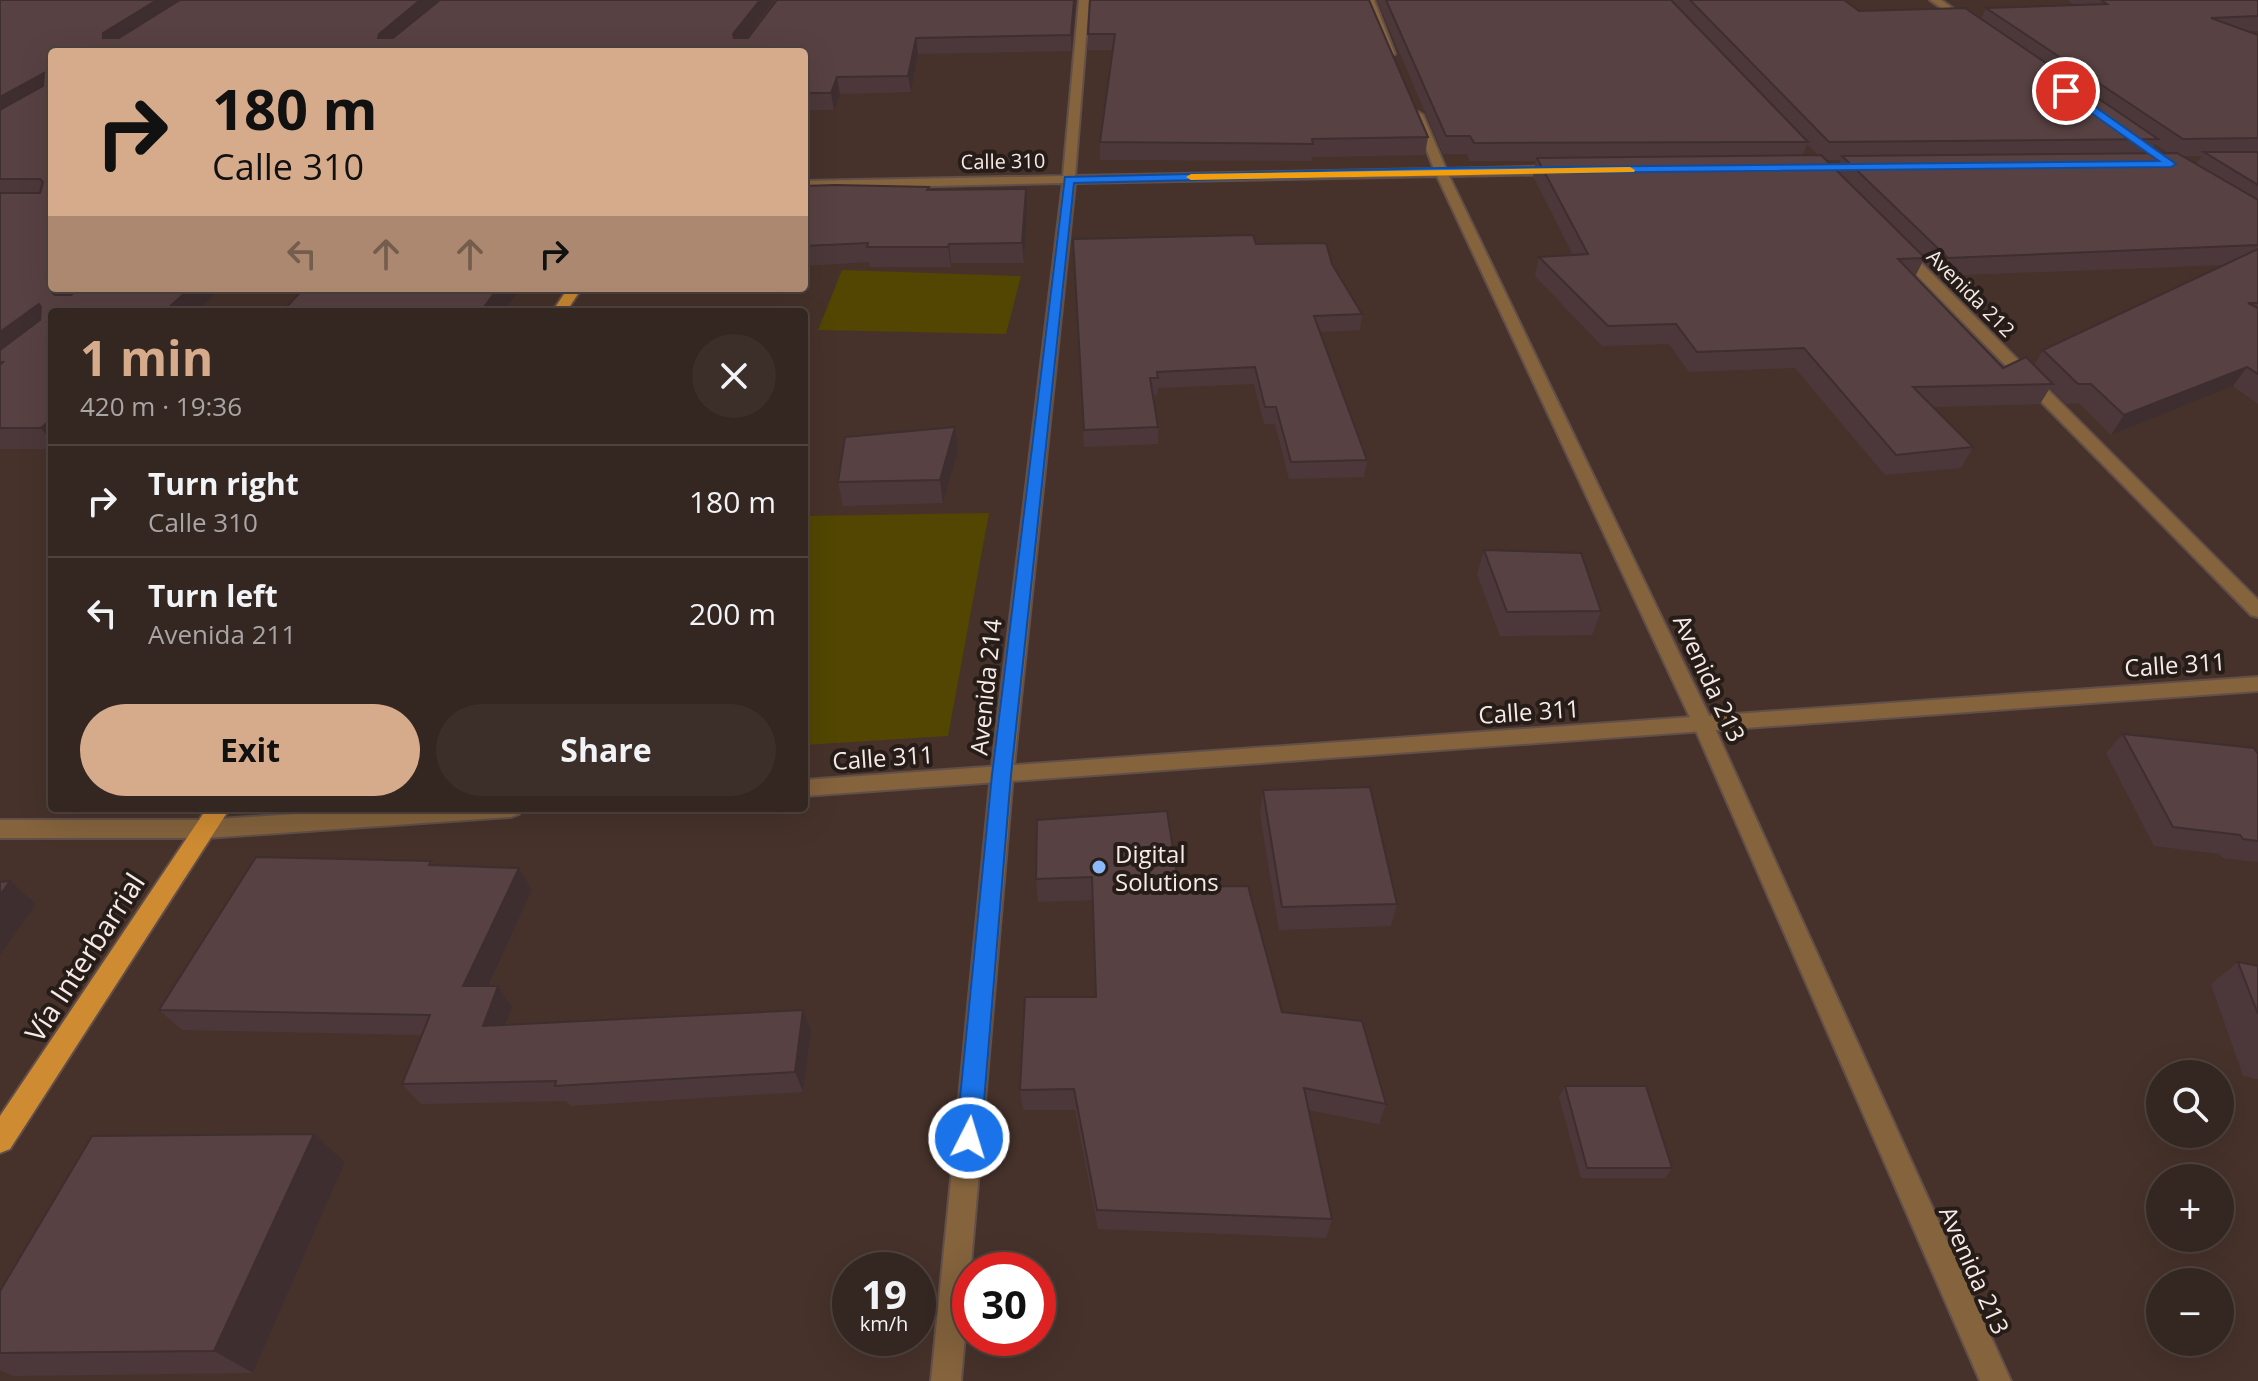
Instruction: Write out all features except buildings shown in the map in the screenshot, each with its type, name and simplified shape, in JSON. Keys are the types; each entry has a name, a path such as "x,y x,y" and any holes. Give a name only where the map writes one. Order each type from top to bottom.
{"main road":[{"name":"Vía Interbarrial","path":"0,1140 216,812"}],"street":[{"name":"Avenida 214","path":"946,1381 1002,775 1069,180 1084,0"},
{"path":"1369,0 1399,71"},
{"path":"1935,0 1975,27"},
{"name":"Avenida 213","path":"1411,100 1441,171 1703,724 1996,1381"},
{"name":"Calle 310","path":"808,185 1567,170"},
{"name":"Avenida 212","path":"1887,237 2258,611"},
{"name":"Calle 311","path":"808,788 2258,684"},
{"path":"0,829 205,829 453,812"}],"shaded area":[{"path":"842,270 1021,276 1006,334 818,330"},
{"path":"989,513 948,736 808,745 808,516"}],"slow traffic":[{"path":"1191,177 1630,170"}],"place":[{"name":"Digital Solutions","path":"1099,867"}],"route":[{"path":"969,1138 1002,775 1069,180 1441,171 2171,164 2066,91"}]}
